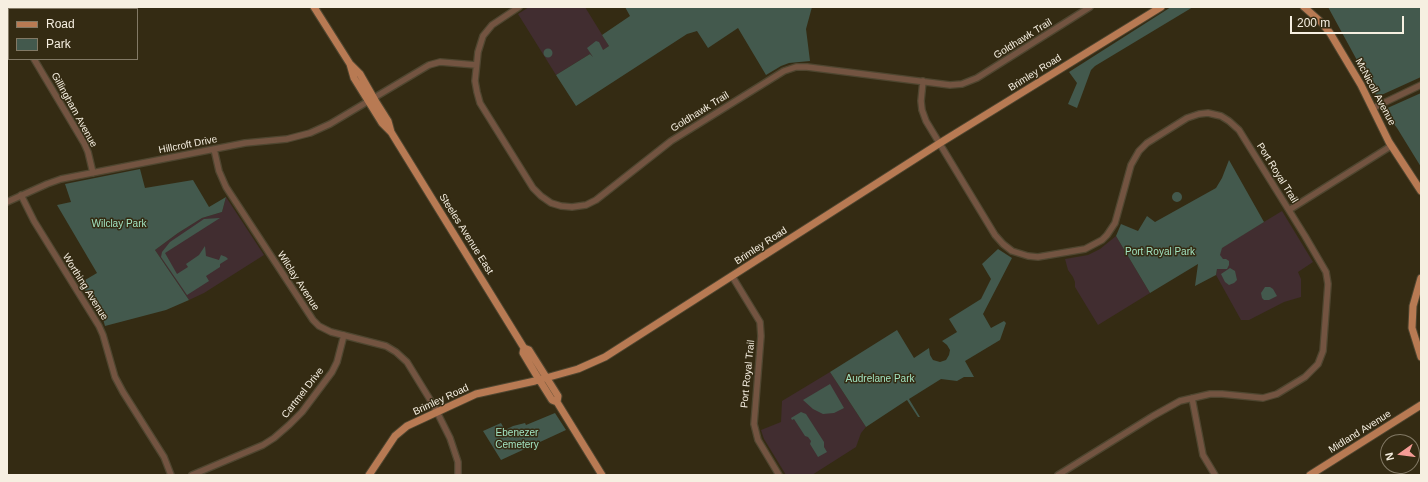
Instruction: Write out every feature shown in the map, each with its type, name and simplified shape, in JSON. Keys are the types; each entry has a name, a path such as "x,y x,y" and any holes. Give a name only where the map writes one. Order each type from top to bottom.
{"main road":[{"name":"Steeles Avenue East","path":"314,7 350,64 360,74 382,123 391,132 524,348 529,350 543,379 558,396 557,402 602,475"},
{"name":"Brimley Road","path":"369,475 394,436 408,426 476,394 578,370 605,357 940,143 1161,7"},
{"name":"McNicoll Avenue","path":"1304,7 1321,22 1330,33 1361,85 1391,146 1421,192"},
{"path":"1421,278 1413,306 1412,323 1414,338 1421,357"},
{"name":"Midland Avenue","path":"1310,475 1421,405"}],"street":[{"name":"Goldhawk Trail","path":"520,7 492,25 485,33 478,48 475,84 480,103 531,186 541,196 551,202 561,206 572,207 586,205 596,200 671,141 774,76 788,69 807,67 950,85 962,84 973,81 1090,7"},
{"path":"7,11 8,19"},
{"name":"Gillingham Avenue","path":"35,60 84,143 88,152 93,173"},
{"name":"Hillcroft Drive","path":"7,202 53,182 245,143 294,137 310,133 330,124 429,65 440,62 476,65"},
{"name":"Port Royal Trail","path":"922,81 920,101 926,121 994,235 1002,244 1012,251 1028,256 1038,257 1085,249 1102,240 1115,223 1131,165 1139,152 1147,143 1187,118 1208,113 1221,116 1239,130 1325,269 1328,284 1323,351 1320,360 1311,373 1274,395 1263,398 1216,394 1180,401 1160,411 1058,475"},
{"path":"1373,108 1421,85"},
{"path":"1289,210 1391,146"},
{"name":"Wilclay Avenue","path":"214,149 223,182 309,315 321,327 331,332 386,346 403,357 438,412 454,447 458,462 458,475"},
{"name":"Worthing Avenue","path":"22,195 34,221 99,326 115,377 164,457 171,475"},
{"name":"Port Royal Trail","path":"732,276 760,322 761,336 754,424 758,440 779,475"},
{"name":"Cartmel Drive","path":"192,475 262,445 274,438 289,425 302,412 332,372 337,362 344,336"},
{"path":"1192,398 1203,455 1215,475"}],"shaded area":[{"path":"529,7 585,7 609,46 593,57 590,54 556,75 518,14"},
{"path":"226,197 264,255 204,293 189,300 155,250 202,218 222,212"},
{"path":"1282,211 1313,262 1298,272 1301,279 1301,297 1284,302 1249,320 1241,320 1216,275 1221,248"},
{"path":"1116,236 1150,293 1098,325 1075,287 1075,282 1068,270 1065,259 1088,255 1100,249"},
{"path":"830,372 866,427 861,433 856,447 812,475 786,475 764,439 761,430 781,422 782,401"}],"green space":[{"path":"625,7 812,7 806,29 810,61 789,63 766,75 738,28 708,48 697,31 687,34 576,106 556,75 590,54 593,57 587,48 596,41 599,42 603,50 609,46 602,35 630,16"},
{"path":"1171,7 1193,7 1095,66 1091,70 1077,108 1068,104 1077,83 1069,72"},
{"path":"1328,7 1421,7 1421,77 1377,97"},
{"path":"548,48 553,53 548,58 543,53"},
{"path":"1421,93 1421,167 1397,128 1383,110"},
{"name":"Port Royal Park","path":"1229,160 1264,222 1222,248 1220,255 1223,259 1229,261 1227,269 1217,269 1216,275 1195,286 1198,264 1150,293 1116,236 1121,224 1138,231 1147,216 1155,222 1216,188 1222,178"},
{"name":"Wilclay Park","path":"140,169 145,188 193,180 209,207 226,197 222,212 202,218 155,250 189,300 166,310 105,326 103,319 80,283 97,273 57,205 71,202 65,184"},
{"path":"1177,192 1182,197 1177,202 1172,197"},
{"path":"220,218 165,253 177,274 188,267 186,264 199,255 205,246 206,256 219,260 221,255 228,259 220,264 220,267 206,276 209,281 187,295 161,257 162,252 170,242 204,219"},
{"name":"Audrelane Park","path":"998,249 1012,258 983,314 991,328 1004,321 1006,323 1000,340 965,361 974,377 964,377 957,381 941,379 909,399 920,417 918,417 907,400 866,427 830,372 897,330 914,358 929,348 930,355 933,360 940,362 946,360 950,350 942,341 957,332 949,319 981,299 991,279 982,264"},
{"path":"1230,268 1235,271 1237,280 1229,285 1225,282 1221,274"},
{"path":"1265,287 1270,287 1273,289 1277,296 1269,300 1264,300 1261,293"},
{"path":"830,384 844,408 834,413 823,414 813,409 803,400"},
{"path":"801,412 806,414 824,442 824,447 827,452 818,457 810,444 811,441 805,436 794,419 792,420 791,418"},
{"name":"Ebenezer Cemetery","path":"555,413 566,430 501,460 483,431 501,423 505,430 525,423 526,425"}]}
